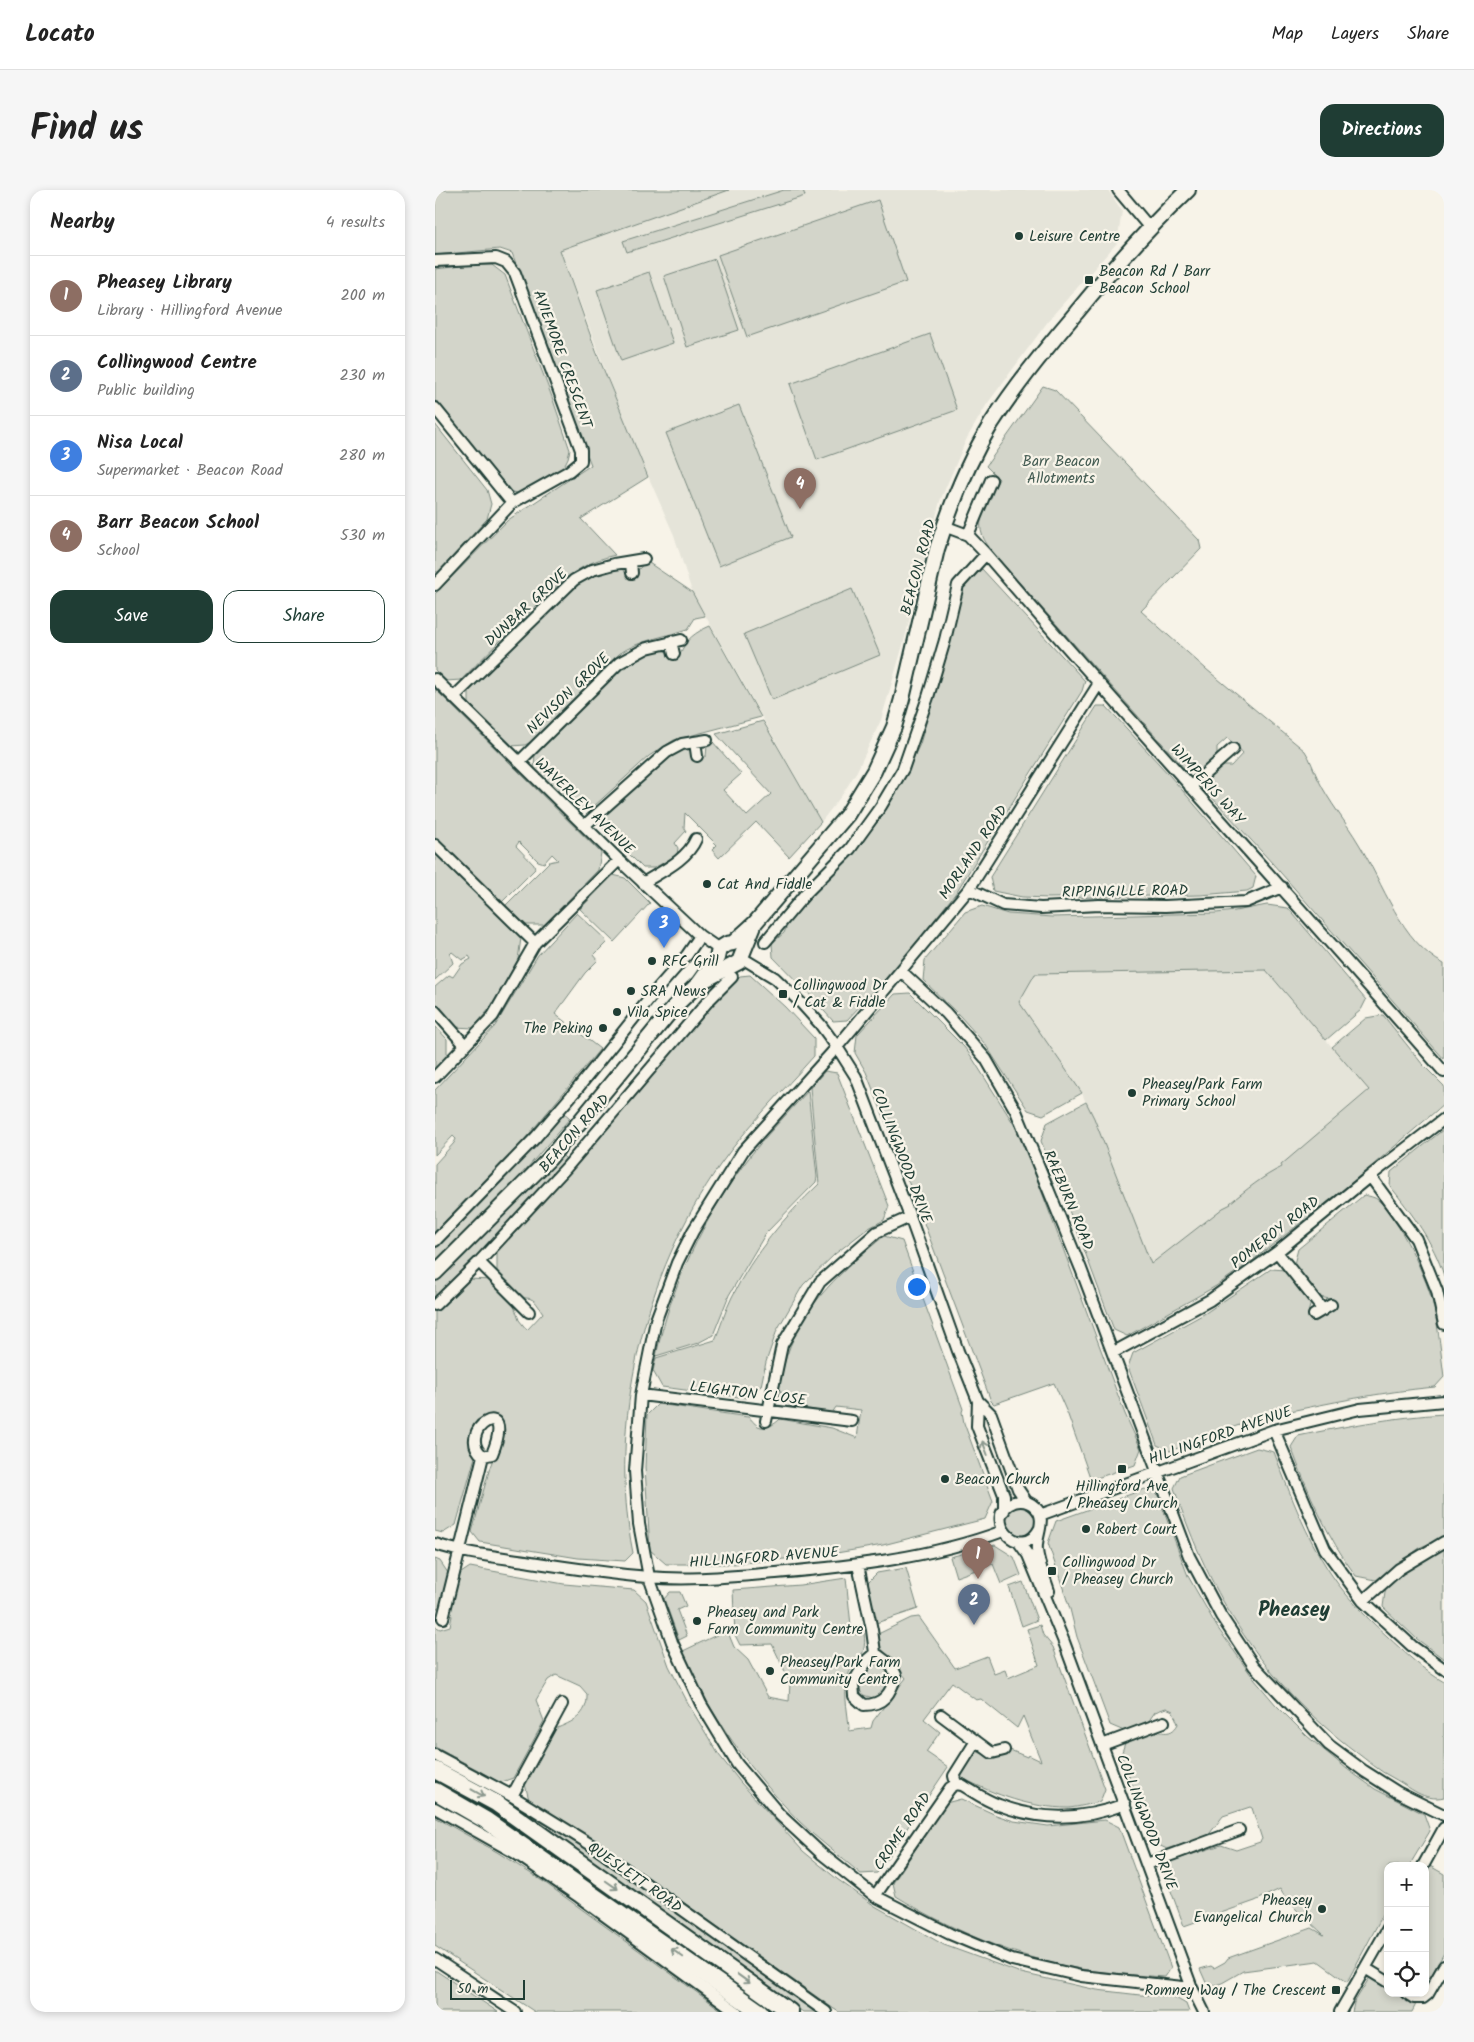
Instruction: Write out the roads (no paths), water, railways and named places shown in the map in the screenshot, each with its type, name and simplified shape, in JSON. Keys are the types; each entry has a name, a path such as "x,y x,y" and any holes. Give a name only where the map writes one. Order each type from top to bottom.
{"highway":[{"name":"QUESLETT ROAD","path":"435,1770 496,1803 790,2012"},
{"path":"435,1791 487,1821 760,2012"}],"main road":[{"name":"BEACON ROAD","path":"435,1273 549,1159 674,1007 699,983 718,953 727,944 733,943 754,924 847,815 874,771 893,727 902,700 944,526 977,451 991,425 1023,379 1060,332 1149,227 1188,190"},
{"name":"BEACON ROAD","path":"699,983 731,972 743,956 754,924"},
{"path":"733,943 741,948 743,956"},
{"path":"718,953 719,963 731,972"}],"street":[{"path":"1118,190 1149,227"},
{"name":"AVIEMORE CRESCENT","path":"435,261 496,258 506,262 515,273 581,450 581,461 569,471 513,504"},
{"path":"435,408 513,504 435,585"},
{"path":"968,535 991,480"},
{"name":"WIMPERIS WAY","path":"944,526 968,535 986,554 1098,685 1282,887 1444,1072"},
{"path":"765,942 803,892 849,848 881,806 903,769 945,640 957,585 986,554"},
{"name":"DUNBAR GROVE","path":"454,697 574,580 592,570 614,564 631,568 644,559"},
{"name":"NEVISON GROVE","path":"519,762 619,663 647,648 676,640 674,654"},
{"name":"WAVERLEY AVENUE","path":"435,679 619,860 718,953"},
{"name":"MORLAND ROAD","path":"1098,685 969,889 901,972 743,1151 693,1231 677,1263 656,1320 641,1395 635,1471 639,1524 649,1577 672,1642 701,1704 737,1764 780,1815 822,1854 875,1896 950,1934 1012,1960 1081,1976 1192,1988"},
{"path":"585,825 667,752 682,744 707,740"},
{"path":"695,742 697,756"},
{"path":"1190,787 1233,749"},
{"path":"643,883 681,858 692,848 696,840"},
{"path":"435,845 535,943"},
{"path":"435,1077 493,1016 535,943 619,860"},
{"name":"RIPPINGILLE ROAD","path":"969,889 1003,905 1041,908 1099,905 1165,906 1246,902 1282,887"},
{"name":"BEACON ROAD","path":"435,1241 518,1156 572,1095 687,955 700,936"},
{"name":"COLLINGWOOD DRIVE","path":"743,956 775,978 820,1024 837,1046 855,1077 910,1217 978,1401 991,1414 1018,1489 1040,1514 1037,1550 1064,1642"},
{"name":"BEACON ROAD","path":"435,1305 479,1262 566,1168 731,972"},
{"name":"RAEBURN ROAD","path":"901,972 946,1013 986,1059 1016,1111 1114,1352 1189,1556 1221,1616 1254,1666 1329,1745 1363,1771 1397,1792 1444,1815"},
{"path":"435,1011 465,1045"},
{"name":"POMEROY ROAD","path":"1114,1352 1210,1300 1277,1252 1370,1176 1444,1119"},
{"path":"1370,1176 1416,1239 1437,1291 1444,1324"},
{"path":"767,1416 782,1345 820,1282 877,1232 910,1217"},
{"path":"1277,1252 1323,1310"},
{"path":"479,1262 529,1312"},
{"name":"LEIGHTON CLOSE","path":"641,1395 767,1416 852,1421"},
{"name":"COLLINGWOOD DRIVE","path":"978,1401 977,1426 1004,1495 1004,1511 1001,1520 1003,1531 1009,1538 1018,1541 1028,1555 1064,1642 1192,1988 1203,2012"},
{"name":"HILLINGFORD AVENUE","path":"1040,1514 1273,1430 1360,1409 1444,1401"},
{"path":"1273,1430 1325,1550 1363,1601 1412,1646 1444,1669"},
{"path":"443,1618 483,1456"},
{"path":"1004,1511 1015,1502 1027,1501"},
{"path":"1018,1541 1030,1539 1040,1528"},
{"name":"HILLINGFORD AVENUE","path":"435,1544 459,1551 567,1568 649,1577 721,1578 858,1565 931,1552 979,1540 1003,1531"},
{"path":"1363,1601 1399,1569 1444,1542"},
{"path":"858,1565 875,1653 891,1664 896,1675 893,1686 885,1698 876,1705 864,1705 854,1696 853,1683 868,1659 875,1653"},
{"path":"512,1796 562,1704"},
{"path":"941,1715 992,1753 1004,1750"},
{"path":"1102,1745 1164,1722"},
{"name":"CROME ROAD","path":"875,1896 950,1788 955,1784 954,1776 976,1741"},
{"name":"QUESLETT ROAD","path":"435,1755 512,1796 593,1846 826,2012"},
{"path":"955,1784 962,1785 999,1805 1036,1814 1072,1818 1107,1811 1125,1804"},
{"path":"435,1808 515,1853 737,2012"},
{"path":"1425,1862 1444,1828"},
{"path":"1147,1864 1239,1830"},
{"path":"1340,2012 1384,1935"},
{"path":"435,1959 515,2012"},
{"path":"1429,1991 1444,1966"},
{"path":"1365,1968 1384,1980"}],"place":[{"name":"Leisure Centre","path":"1019,236"},
{"name":"Beacon Rd / Barr Beacon School","path":"1089,280"},
{"name":"Barr Beacon School","path":"800,509"},
{"name":"Cat And Fiddle","path":"707,884"},
{"name":"Nisa Local","path":"664,948"},
{"name":"RFC Grill","path":"652,961"},
{"name":"SRA News","path":"631,991"},
{"name":"Collingwood Dr / Cat & Fiddle","path":"783,994"},
{"name":"Vila Spice","path":"617,1012"},
{"name":"The Peking","path":"603,1028"},
{"name":"Pheasey/Park Farm Primary School","path":"1132,1093"},
{"name":"Hillingford Ave / Pheasey Church","path":"1122,1469"},
{"name":"Beacon Church","path":"945,1479"},
{"name":"Robert Court","path":"1086,1529"},
{"name":"Collingwood Dr / Pheasey Church","path":"1052,1571"},
{"name":"Pheasey Library","path":"978,1579"},
{"name":"Pheasey and Park Farm Community Centre","path":"697,1621"},
{"name":"Collingwood Centre","path":"974,1625"},
{"name":"Pheasey/Park Farm Community Centre","path":"770,1671"},
{"name":"Pheasey Evangelical Church","path":"1322,1909"},
{"name":"Romney Way / The Crescent","path":"1336,1990"}],"district":[{"name":"Pheasey","path":"1294,1609"}],"park label":[{"name":"Barr Beacon Allotments","path":"1061,470"}]}
